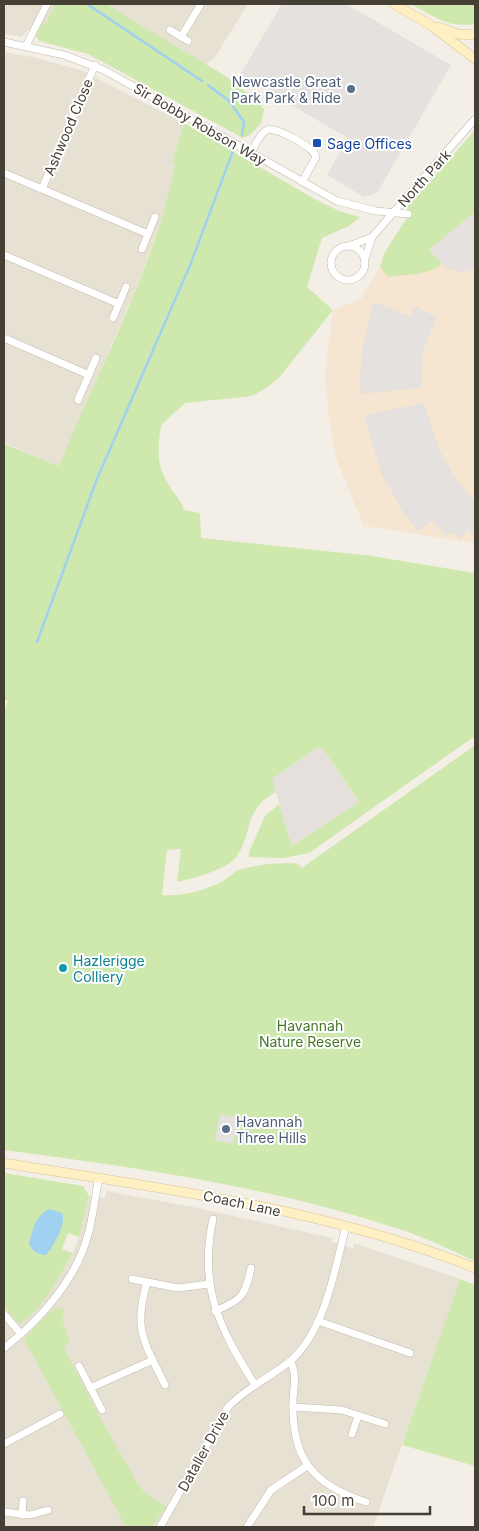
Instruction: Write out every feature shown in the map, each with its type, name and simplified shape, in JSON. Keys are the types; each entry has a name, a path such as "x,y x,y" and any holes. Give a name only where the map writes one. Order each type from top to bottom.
{"street":[{"path":"26,46 47,4"},
{"path":"170,30 184,39 201,4"},
{"path":"394,4 429,24 475,58"},
{"path":"429,24 458,34 475,35"},
{"name":"Sir Bobby Robson Way","path":"4,42 64,55 94,65 302,182 347,204 408,214"},
{"name":"Ashwood Close","path":"42,189 94,65"},
{"name":"North Park","path":"372,237 338,250 332,259 332,270 336,276 347,281 357,278 364,270 365,259 372,237 475,119"},
{"path":"251,152 263,133 269,129 278,130 310,148 316,157 302,182"},
{"name":"Ashwood Close","path":"4,173 148,234"},
{"path":"142,250 155,216"},
{"path":"348,246 359,250 365,259"},
{"path":"4,255 119,304"},
{"path":"113,318 126,287"},
{"path":"4,338 89,374"},
{"path":"78,400 96,358"},
{"name":"Coach Lane","path":"4,1163 188,1192 346,1226 405,1242 475,1268"},
{"path":"4,1348 21,1334 61,1288 76,1265 87,1239 98,1177"},
{"path":"213,1219 208,1255 209,1284 216,1311 226,1336 255,1385"},
{"name":"Dataller Drive","path":"160,1527 219,1420 237,1397 299,1353 318,1320 326,1301 346,1226"},
{"path":"216,1311 236,1301 246,1291 251,1268"},
{"path":"132,1279 178,1288 209,1284"},
{"path":"147,1282 141,1305 140,1323 144,1340 165,1385"},
{"path":"4,1314 21,1334"},
{"path":"318,1320 410,1353"},
{"path":"90,1388 153,1360"},
{"path":"290,1361 294,1371 294,1436 299,1452 307,1466 326,1486 366,1502"},
{"path":"79,1366 102,1410"},
{"path":"293,1407 334,1409 385,1424"},
{"path":"4,1444 60,1414"},
{"path":"352,1434 358,1416"},
{"path":"246,1527 271,1490 307,1466"},
{"path":"22,1515 23,1501"},
{"path":"4,1512 22,1515 48,1510"}],"shaded area":[{"path":"4,4 55,4 47,20 36,33 28,30 21,37 4,34"},
{"path":"106,4 248,4 215,57 205,65"},
{"name":"Newcastle Great Park Park & Ride","path":"282,4 346,4 451,65 377,193 364,197 327,175 348,138 240,75"},
{"path":"4,52 32,57 81,70 184,123 172,162 175,165 168,201 137,286 59,466 4,443"},
{"path":"475,184 475,543 364,526 336,458 328,411 325,374 333,310 361,299 380,267 385,252"},
{"path":"475,212 475,267 469,271 459,272 447,268 429,250"},
{"path":"373,302 410,316 415,306 436,317 423,351 421,388 361,394 362,352"},
{"path":"424,403 439,449 453,474 475,503 475,535 468,529 460,539 451,532 447,536 432,520 418,531 402,510 381,473 364,415"},
{"path":"317,748 323,749 359,802 292,846 272,779"},
{"name":"Havannah Three Hills","path":"220,1114 238,1118 233,1144 215,1140"},
{"path":"106,1191 198,1208 332,1238 332,1242 353,1248 354,1243 460,1279 373,1527 169,1527 167,1525 165,1527 4,1527 4,1306 18,1323 59,1278 73,1253 79,1237 89,1196 105,1198"}],"green space":[{"path":"55,4 106,4 224,75 259,102 264,110 261,123 250,135 243,138 88,54 39,41 36,36 39,28 47,20"},
{"path":"411,4 475,4 475,24 449,23"},
{"name":"Havannah Nature Reserve","path":"184,123 311,197 339,211 360,217 349,226 322,238 307,287 333,310 278,379 252,396 185,403 161,425 159,457 165,479 184,510 200,513 201,538 372,556 475,573 475,736 309,853 284,858 249,857 249,852 265,816 279,804 292,846 359,802 323,749 317,748 272,779 276,792 258,806 250,821 242,847 232,861 210,873 177,882 181,849 167,850 162,895 185,894 201,890 223,881 237,871 253,866 297,863 302,868 475,745 475,1261 405,1231 307,1202 156,1172 4,1150 4,711 8,701 4,700 4,444 59,466 124,318 154,242 166,204 175,165 172,162"},
{"path":"475,130 475,212 429,250 442,264 423,273 388,277 380,267 385,252 410,213 406,208"},
{"path":"4,1173 83,1186 89,1196 79,1237 68,1233 62,1249 73,1253 42,1303 26,1319 18,1323 4,1306"},
{"path":"460,1279 475,1285 475,1466 402,1445"},
{"path":"55,1307 65,1310 62,1320 70,1343 63,1346 97,1412 136,1481 144,1492 166,1507 151,1527 126,1527 24,1339"}],"water":[{"path":"50,1209 62,1213 63,1223 59,1235 46,1255 43,1255 32,1249 29,1244 38,1219 45,1211"}],"waterway":[{"path":"87,4 202,81"},
{"path":"208,85 229,101 244,122 242,135"},
{"path":"37,642 97,479 191,263 233,151"}],"place":[{"name":"Newcastle Great Park Park & Ride","path":"351,89"},
{"name":"Sage Offices","path":"317,143"},
{"name":"Hazlerigge Colliery","path":"63,968"},
{"name":"Havannah Three Hills","path":"226,1129"}]}
